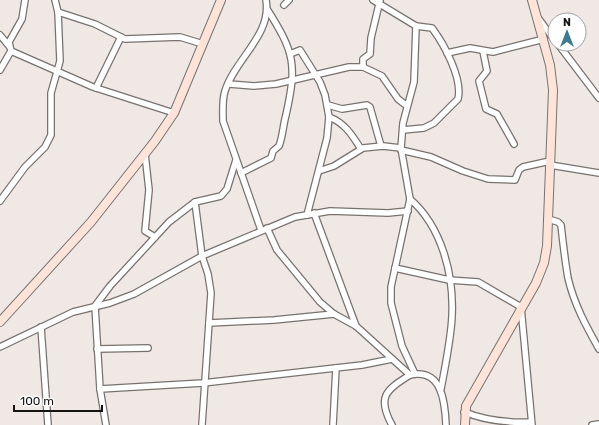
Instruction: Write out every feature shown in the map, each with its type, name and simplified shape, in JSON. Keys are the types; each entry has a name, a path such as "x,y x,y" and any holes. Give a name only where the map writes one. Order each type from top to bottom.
{"street":[{"path":"0,70 10,48 9,42 22,19 25,0"},
{"path":"0,201 25,167 45,147 51,135 51,93 60,61 58,12 55,0"},
{"path":"0,322 91,222 145,154 174,113 221,0"},
{"path":"266,0 266,19 261,31 228,84 225,90 222,105 223,121 236,160 264,229 286,262 320,302 334,314 356,326 412,375 435,380 441,389"},
{"path":"284,5 289,0"},
{"path":"373,0 380,2 416,26 432,28 447,53 457,78 458,99 434,123 424,128 403,130"},
{"path":"465,425 464,412 466,406 521,306 536,283 544,263 547,246 553,90 550,65 544,39 532,0"},
{"path":"363,67 363,59 370,54 371,38 380,2"},
{"path":"241,173 271,158 273,151 280,146 293,81 293,64 290,54 277,24 267,9"},
{"path":"58,12 100,26 121,37 130,39 180,36 203,44"},
{"path":"538,19 547,31"},
{"path":"412,375 402,346 391,303 391,287 410,199 401,149 403,130 414,82 416,26"},
{"path":"0,35 10,48 58,71 96,88 174,113"},
{"path":"96,88 121,37"},
{"path":"447,53 470,48 493,52 544,39"},
{"path":"290,54 300,50 316,75 328,105 329,128 307,214"},
{"path":"483,51 487,71 479,81 486,108 497,114 514,144"},
{"path":"564,52 599,98"},
{"path":"228,84 254,86 293,81 349,67 363,67 382,76 398,99 408,106"},
{"path":"328,105 342,109 367,105 370,107 381,146"},
{"path":"329,117 338,121 347,128 361,149"},
{"path":"319,171 334,166 361,149 381,146 431,156 463,171 488,179 515,180 519,170 523,167 550,163 599,173"},
{"path":"145,154 149,190 145,231 155,237"},
{"path":"106,425 100,389 95,306 110,286 169,222 195,202 221,196 227,189 236,160"},
{"path":"410,199 426,215 437,236 447,266 452,318 441,389 446,425"},
{"path":"195,202 202,256 208,274 211,292 210,323 203,383 202,425"},
{"path":"0,347 74,312 134,294 202,256 264,229 307,214 330,211 388,213 408,211"},
{"path":"314,213 356,326"},
{"path":"548,219 558,222 561,225 568,277 572,291 580,316 599,349"},
{"path":"396,268 449,280 478,282 521,306"},
{"path":"464,412 480,419 498,422 532,424 521,306"},
{"path":"210,323 274,320 334,314"},
{"path":"41,327 48,425"},
{"path":"97,349 148,348"},
{"path":"100,389 203,383 336,368 392,359"},
{"path":"333,425 336,368"},
{"path":"392,425 385,414 383,404 385,395 399,382 412,375"},
{"path":"592,425 599,424"}]}
